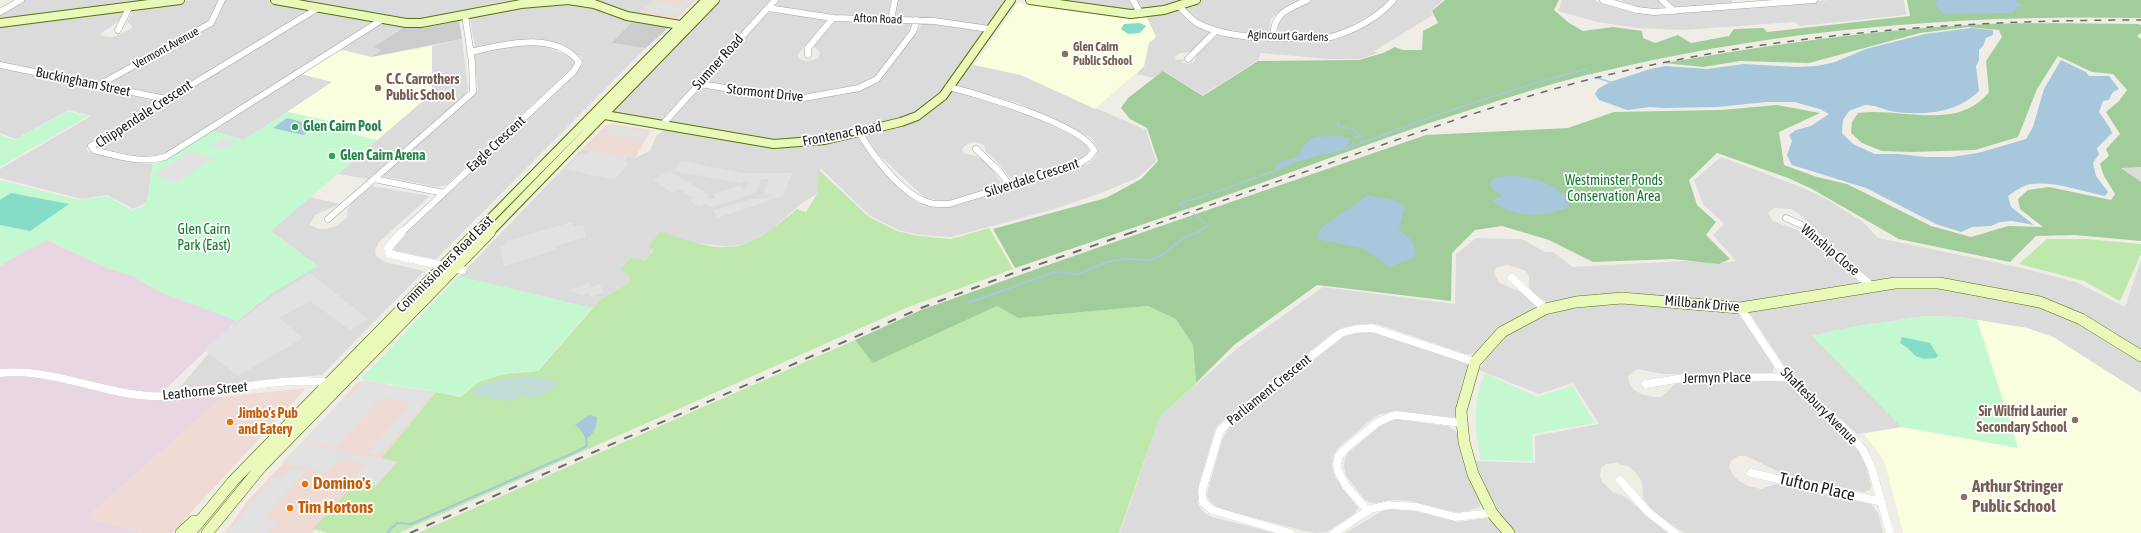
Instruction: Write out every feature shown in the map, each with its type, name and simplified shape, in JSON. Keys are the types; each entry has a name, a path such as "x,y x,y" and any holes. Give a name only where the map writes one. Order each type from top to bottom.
{"street":[{"path":"0,12 21,0"},
{"path":"0,23 180,0"},
{"name":"Vermont Avenue","path":"99,85 211,23 222,0"},
{"path":"275,0 406,24 421,23 521,4 561,0 594,4 627,16 685,25"},
{"name":"Commissioners Road East","path":"190,533 215,500 328,382 442,266 598,114 685,25 706,0"},
{"name":"Commissioners Road East","path":"685,25 715,0"},
{"name":"Sumner Road","path":"662,125 775,0"},
{"path":"891,19 895,0"},
{"name":"Frontenac Road","path":"598,114 774,144 825,140 901,122 917,116 932,106 943,96 1011,0"},
{"path":"1030,0 1119,13 1141,14 1179,6 1196,0"},
{"path":"1133,0 1141,14"},
{"path":"1274,37 1273,25 1276,17 1307,0"},
{"name":"Agincourt Gardens","path":"1179,6 1198,24 1216,31 1274,37 1324,39 1337,37 1378,14 1388,7 1393,0"},
{"path":"1603,0 1637,10 1674,11 1814,0"},
{"path":"1662,0 1674,11"},
{"path":"1734,0 1740,6"},
{"path":"118,30 130,6"},
{"name":"Chippendale Crescent","path":"318,8 166,99 91,146 94,150 147,161 166,157 383,19"},
{"name":"Afton Road","path":"768,8 833,18 934,21 989,29"},
{"path":"328,219 473,92 465,15"},
{"path":"808,55 808,48 833,18"},
{"name":"Stormont Drive","path":"699,84 798,99 816,97 859,88 877,79 913,32 917,20"},
{"path":"1188,59 1216,31"},
{"name":"Eagle Crescent","path":"458,269 389,254 388,248 400,234 574,72 579,62 576,58 565,51 544,42 530,41 470,52"},
{"name":"Buckingham Street","path":"0,65 166,99"},
{"name":"Silverdale Crescent","path":"859,132 867,147 913,194 926,202 949,204 1077,165 1088,158 1094,151 1092,145 1084,138 1018,107 979,94 948,87"},
{"name":"Commissioners Road East","path":"207,533 261,467 458,269 598,114"},
{"path":"976,149 1000,172 1010,186"},
{"path":"374,179 444,193"},
{"name":"Winship Close","path":"1786,218 1806,227 1872,287"},
{"path":"1512,278 1545,309"},
{"name":"Millbank Drive","path":"1509,533 1492,513 1473,474 1461,423 1466,389 1474,362 1502,332 1545,309 1576,302 1622,298 1649,299 1740,308 1895,283 1939,283 2040,302 2081,319 2141,356"},
{"name":"Shaftesbury Avenue","path":"1740,308 1782,371 1844,428 1863,450 1872,469 1890,533"},
{"name":"Parliament Crescent","path":"1290,533 1212,510 1202,502 1202,490 1220,431 1231,419 1341,333 1356,329 1372,328 1388,332 1474,362"},
{"name":"Leathorne Street","path":"0,373 15,370 44,373 118,391 148,396 185,396 266,384 328,382 341,385"},
{"name":"Jermyn Place","path":"1646,384 1684,378 1788,377"},
{"path":"1368,511 1340,478 1337,465 1339,456 1346,449 1386,417 1397,415 1461,423"},
{"name":"Tufton Place","path":"1751,473 1882,502"},
{"path":"1620,480 1648,512 1675,533"},
{"path":"181,533 215,500"},
{"path":"1334,533 1368,511 1389,505 1417,507 1455,517 1492,513"}],"shaded area":[{"path":"25,0 158,0 0,20 0,14"},
{"path":"193,0 219,0 212,15 205,24 100,81 0,62 0,24 125,11 118,22 101,33 102,36 113,37 131,29 132,26 127,22 134,9"},
{"path":"224,0 266,0 310,10 172,93 161,95 110,83 214,23 218,18"},
{"path":"293,0 536,0 420,21"},
{"path":"585,0 654,0 637,15"},
{"path":"654,0 696,0 676,20 637,15"},
{"path":"686,0 694,0 676,16 644,12 656,1 681,4"},
{"path":"719,0 771,0 664,119 657,121 614,112 634,86"},
{"path":"778,0 891,1 889,13 881,17 848,17 779,8 774,4"},
{"path":"898,0 1006,0 988,24 984,26 900,18 895,14"},
{"path":"1045,0 1130,0 1134,10"},
{"path":"1137,0 1190,0 1165,8 1142,10"},
{"path":"1202,0 1301,0 1271,18 1268,34 1261,34 1223,31 1201,22 1185,7"},
{"path":"1311,0 1390,0 1384,7 1337,34 1324,37 1279,33 1277,23 1282,17"},
{"path":"1397,0 1443,0 1431,11 1433,15 1374,51 1378,53 1359,59 1329,59 1261,53 1258,60 1203,95 1164,71 1154,78 1137,74 1144,66 1149,43 1156,37 1145,15 1177,10 1209,32 1210,34 1191,52 1180,53 1175,57 1176,60 1188,59 1180,62 1188,64 1194,62 1197,55 1219,34 1336,40 1389,10"},
{"path":"1562,0 1595,0 1602,4 1643,12 1670,13 1830,0 1904,0 1906,15 1800,26 1794,22 1684,30 1639,28 1597,22 1558,11"},
{"path":"1621,0 1659,0 1667,8 1657,10 1627,5"},
{"path":"1666,0 1731,0 1733,3 1680,8 1671,6"},
{"path":"1938,0 2015,0 2024,6 2018,7 2012,13 1948,14 1938,9 1935,2"},
{"path":"555,2 588,5 634,20 611,43 646,48 436,259 394,250 396,241 583,64 582,57 542,39 529,39 475,48 470,17"},
{"name":"Glen Cairn Public School","path":"1018,3 1124,19 1147,18 1156,37 1149,43 1144,66 1095,109 1021,75 975,65"},
{"path":"320,10 374,21 162,156 150,159 96,147 96,144"},
{"path":"774,11 827,20 798,54 798,58 805,61 818,58 820,52 814,47 814,45 833,21 911,23 912,26 882,69 873,78 857,86 803,96 792,96 707,83 706,79 765,14"},
{"path":"459,21 462,39 371,57 381,50 374,47 403,28 425,28"},
{"path":"382,22 407,26 375,47 382,49 371,57 338,49"},
{"path":"632,22 669,27 646,48 611,43"},
{"path":"923,23 983,31 937,97 911,115 816,139 777,141 671,124 670,121 698,89 702,88 784,100 800,100 817,99 852,91 875,83 890,68"},
{"path":"1140,23 1146,26 1140,33 1128,34 1121,29 1124,24"},
{"path":"1971,28 1993,30 1993,35 1986,38 1983,46 1979,50 1979,60 1976,66 1979,91 1970,99 1949,109 1926,113 1902,113 1864,105 1849,111 1843,120 1842,133 1853,144 1875,154 1899,154 1925,157 1951,157 1978,153 2026,139 2033,127 2044,89 2061,60 2086,72 2089,76 2109,76 2119,89 2113,92 2109,100 2103,101 2099,112 2112,133 2097,148 2099,154 2093,163 2096,176 2108,192 2105,196 2058,185 2039,183 2030,184 2021,187 2008,196 2011,207 2034,225 2012,221 2000,222 1991,226 1972,227 1961,232 1936,224 1866,188 1792,165 1787,155 1792,141 1789,135 1796,130 1811,126 1829,114 1820,109 1794,102 1767,102 1717,107 1650,107 1627,110 1599,100 1595,94 1598,89 1610,82 1650,69 1666,66 1707,69 1744,64 1797,67 1817,66 1835,62 1866,49 1925,34"},
{"path":"462,39 468,89 464,96 368,179 338,174 432,93 432,46"},
{"path":"527,42 538,43 572,58 576,62 575,65 446,185 437,187 382,176 476,93 478,90 474,56 480,52"},
{"name":"C.C. Carrothers Public School","path":"432,46 432,93 377,140 349,133 357,127 287,112 332,82 301,74 338,49 371,57"},
{"path":"969,64 1021,75 1146,130 1156,161 1139,177 1101,193 1051,210 951,237 920,235 898,230 870,216 820,168 817,194 802,203 771,230 750,242 729,247 695,243 648,247 654,248 645,261 621,270 629,274 630,282 601,299 593,308 459,277 582,149 635,158 650,151 656,136 667,128 775,146 854,136 858,137 872,159 911,198 918,203 939,208 964,203 1073,170 1090,163 1096,156 1098,150 1092,138 1018,103 957,86 956,84"},
{"path":"0,67 156,101 90,142 86,149 89,152 139,163 153,164 147,202 133,209 108,195 82,199 0,178 0,169 91,116 68,110 16,139 0,133"},
{"path":"301,74 333,82 244,140 210,130"},
{"path":"952,91 960,92 1026,113 1085,142 1089,151 1082,160 1014,180 1011,179 995,159 986,152 984,145 975,142 969,143 962,150 964,153 982,158 992,168 1002,184 956,200 944,201 925,198 877,153 867,138 867,135 918,118 939,105"},
{"name":"Glen Cairn Pool","path":"287,118 317,126 303,135 273,128"},
{"path":"613,124 651,130 635,158 582,149 605,126"},
{"path":"612,126 648,132 641,140 604,134"},
{"path":"1340,136 1350,138 1346,149 1302,160 1274,171 1275,166 1283,161 1299,156 1306,143 1310,140 1319,137"},
{"path":"222,137 236,141 235,144 222,150 209,146 220,140"},
{"path":"591,149 628,157 624,162 629,163 614,180 565,169 581,153 586,154"},
{"path":"189,151 215,158 175,183 154,174"},
{"path":"1721,157 1801,187 1828,200 1863,222 1878,238 2018,267 2076,282 2125,307 2141,260 2141,353 2034,298 1872,281 1863,275 1798,213 1791,209 1774,208 1768,213 1773,221 1811,235 1856,275 1859,284 1754,303 1694,301 1549,304 1533,293 1529,286 1529,276 1526,271 1508,265 1496,268 1494,273 1499,283 1521,292 1536,306 1476,354 1465,354 1377,324 1363,324 1344,327 1333,333 1218,425 1214,433 1199,484 1198,504 1203,512 1212,517 1275,533 1120,533 1160,416 1239,347 1323,287 1455,304 1456,254 1476,238 1522,239 1545,252 1553,252 1573,267 1684,261 1722,263 1736,261 1713,235 1724,224 1703,204 1694,180"},
{"path":"682,161 742,173 792,173 783,196 717,218 714,210 751,199 766,198 770,195 763,195 769,179 761,179 756,193 712,207 705,204 699,207 690,201 694,198 679,189 672,193 653,180 670,171 710,195 706,198 711,199 716,198 713,194 741,185 744,189 750,183 744,180 742,183 673,171"},
{"path":"2120,167 2141,167 2141,182"},
{"path":"1511,176 1534,179 1548,184 1568,198 1569,207 1550,213 1540,214 1509,211 1492,200 1503,196 1493,190 1490,185 1494,177"},
{"path":"372,186 430,196 379,242 375,250 376,256 385,262 424,271 322,375 179,388 237,321 272,293 317,266 271,231 310,197 340,204 315,215 310,225 320,229 326,229 338,225 347,217 348,209 352,203"},
{"path":"11,193 69,204 30,231 0,225 0,200"},
{"path":"1368,195 1398,201 1405,207 1399,229 1413,242 1416,257 1389,267 1365,249 1317,239 1321,228"},
{"path":"572,222 574,227 583,225 586,237 555,246 556,250 504,266 500,247 507,245 506,241"},
{"path":"47,240 107,268 133,276 156,290 237,321 155,399 223,397 86,518 140,533 0,533 0,266"},
{"path":"310,273 368,319 350,330 310,301 279,318 303,338 238,376 203,349 260,305"},
{"path":"589,283 591,287 600,284 603,293 590,297 589,293 584,295 572,292 571,289"},
{"path":"1926,285 2018,300 2064,314 2141,360 2141,393 2053,337 2027,328 1960,317 1926,316 1851,327 1812,336 1902,427 1857,434 1789,373 1750,314 1750,311 1891,286"},
{"path":"1607,301 1733,311 1740,314 1774,366 1772,373 1663,374 1637,369 1628,376 1629,383 1634,390 1644,395 1661,397 1676,383 1773,380 1787,382 1845,433 1859,450 1865,462 1871,486 1870,490 1863,492 1786,475 1746,456 1738,456 1731,461 1729,467 1733,475 1739,481 1748,486 1761,489 1775,484 1785,484 1871,504 1878,513 1883,533 1685,533 1671,525 1649,507 1643,497 1642,482 1637,474 1630,467 1616,463 1606,464 1601,468 1600,476 1602,482 1614,493 1624,496 1669,533 1515,533 1491,499 1474,461 1535,463 1535,436 1599,424 1573,383 1539,394 1479,370 1492,350 1509,333 1545,314"},
{"name":"Sir Wilfrid Laurier Secondary School","path":"1977,320 2027,328 2053,337 2141,393 2141,533 1903,533 1884,460 1864,434 1902,427 2018,447"},
{"path":"1355,332 1380,332 1468,364 1460,390 1456,414 1453,418 1400,412 1380,414 1373,418 1338,448 1333,456 1332,467 1335,477 1358,508 1354,514 1327,532 1315,533 1305,531 1223,510 1214,505 1209,500 1207,494 1222,440 1231,425 1344,336"},
{"path":"1902,337 1930,343 1938,356 1936,358 1928,359 1918,357 1900,343"},
{"path":"526,376 541,377 559,382 550,391 534,398 520,396 512,401 477,396 470,393 476,388 489,382"},
{"path":"365,380 434,393 380,455 367,453 410,404 382,397 335,448 303,441 347,394 353,395"},
{"path":"359,381 436,392 382,458 397,462 376,486 356,482 312,533 225,533 245,504"},
{"path":"306,388 172,533 140,533 86,518 223,397"},
{"path":"589,415 597,417 597,420 593,432 586,439 580,429 575,425"},
{"path":"1398,419 1447,426 1457,432 1465,465 1481,503 1480,507 1459,513 1410,501 1396,500 1375,503 1369,502 1363,498 1346,475 1344,467 1345,459 1348,453 1381,425"},
{"path":"301,443 397,462 375,486 351,480 365,464 340,459 327,473 281,463"},
{"path":"291,468 306,472 263,518 278,522 267,533 226,533 274,477 280,479"},
{"path":"1398,508 1458,522 1485,518 1492,520 1503,533 1345,533 1384,510"}],"green space":[{"path":"1445,0 1559,0 1554,10 1569,23 1583,31 1613,27 1642,31 1643,38 1655,43 1678,35 1691,43 1729,36 1734,29 1763,28 1767,32 1910,16 1907,0 2141,0 2141,18 2072,17 1933,22 1795,36 1726,46 1658,59 1563,81 1453,115 1015,268 993,229 1106,198 1141,179 1158,161 1147,128 1130,119 1121,108 1128,98 1163,71 1203,96 1258,61 1359,60 1383,53 1395,47 1403,50 1422,50 1423,31 1438,23 1432,11"},
{"name":"Westminster Ponds Conservation Area","path":"2054,23 2141,25 2141,33 2137,36 2141,39 2141,167 2121,168 2141,182 2141,241 2075,235 2036,236 2010,262 1899,239 1812,189 1788,178 1717,153 1689,180 1697,205 1716,222 1706,235 1730,259 1719,264 1673,259 1593,262 1549,240 1502,226 1475,230 1452,253 1451,301 1317,285 1234,345 1196,383 1193,345 1176,319 1148,306 1018,318 997,306 873,363 855,340 921,310 1426,135 1568,128 1614,112 1721,110 1777,105 1820,113 1779,132 1784,165 1817,177 1847,184 1931,226 1971,237 2008,226 2043,227 2020,209 2018,199 2028,190 2049,187 2111,200 2115,194 2104,176 2100,164 2109,156 2106,149 2120,134 2106,112 2119,101 2127,90 2113,74 2092,72 2058,56 2037,89 2018,137 1975,150 1912,152 1882,151 1862,143 1851,133 1852,122 1858,113 1875,112 1945,115 1961,111 1976,104 1989,92 1986,61 2002,37 1999,30 1968,27 1920,33 1809,63 1740,61 1703,67 1664,63 1817,40 1932,27"},
{"path":"67,111 88,116 0,167 0,135 15,140"},
{"name":"Glen Cairn Park (East)","path":"287,112 358,127 349,133 377,140 271,231 318,266 272,293 237,321 156,290 133,276 107,268 48,240 25,251 0,266 0,180 78,200 108,196 132,211 145,205 147,202 153,165 175,155 210,130 244,140"},
{"path":"819,170 869,217 897,231 919,236 951,239 989,228 1013,269 908,307 399,533 328,533 313,529 356,482 376,486 397,462 382,458 436,392 461,397 478,382 503,374 538,371 601,299 630,282 629,274 620,270 631,258 645,261 654,249 648,247 660,232 712,246 729,247 748,242 766,233 797,209 806,212 817,194"},
{"path":"2047,239 2086,239 2141,244 2141,254 2120,301 2084,281 2019,264"},
{"path":"459,276 592,308 537,371 503,373 478,382 461,396 361,379"},
{"path":"997,306 1018,318 1148,306 1176,318 1193,345 1196,384 1160,416 1119,533 418,533 855,340 873,363"},
{"path":"1926,316 1960,317 1977,320 2018,448 1902,427 1812,336 1851,327"},
{"path":"1485,373 1537,397 1572,386 1595,423 1532,434 1533,461 1481,460 1477,437 1476,416 1478,394"}],"waterway":[{"path":"1346,149 1435,116 1525,86 1586,69 1592,74"},
{"path":"1598,78 1610,82"},
{"path":"1338,119 1338,126 1355,130 1362,137 1355,137 1351,147"},
{"path":"1188,209 1179,203 1199,198 1274,171"},
{"path":"1194,214 1208,226 1196,233"},
{"path":"968,303 1054,272 1079,274 1107,262 1126,259 1150,260 1162,255 1185,237 1199,232"},
{"path":"387,533 397,523 411,524 573,453 587,446 586,439"}],"railway":[{"path":"1130,233 1486,110 1564,86 1659,64 1727,51 1864,33 2002,23 2141,20"},
{"path":"410,533 921,308 1011,274 1133,232"}],"place":[{"name":"Glen Cairn Public School","path":"1065,54"},
{"name":"C.C. Carrothers Public School","path":"378,88"},
{"name":"Glen Cairn Pool","path":"295,127"},
{"name":"Glen Cairn Arena","path":"332,156"},
{"name":"Sir Wilfrid Laurier Secondary School","path":"2075,420"},
{"name":"Jimbo's Pub and Eatery","path":"230,422"},
{"name":"Domino's","path":"305,484"},
{"name":"Arthur Stringer Public School","path":"1964,497"},
{"name":"Tim Hortons","path":"290,508"}]}
